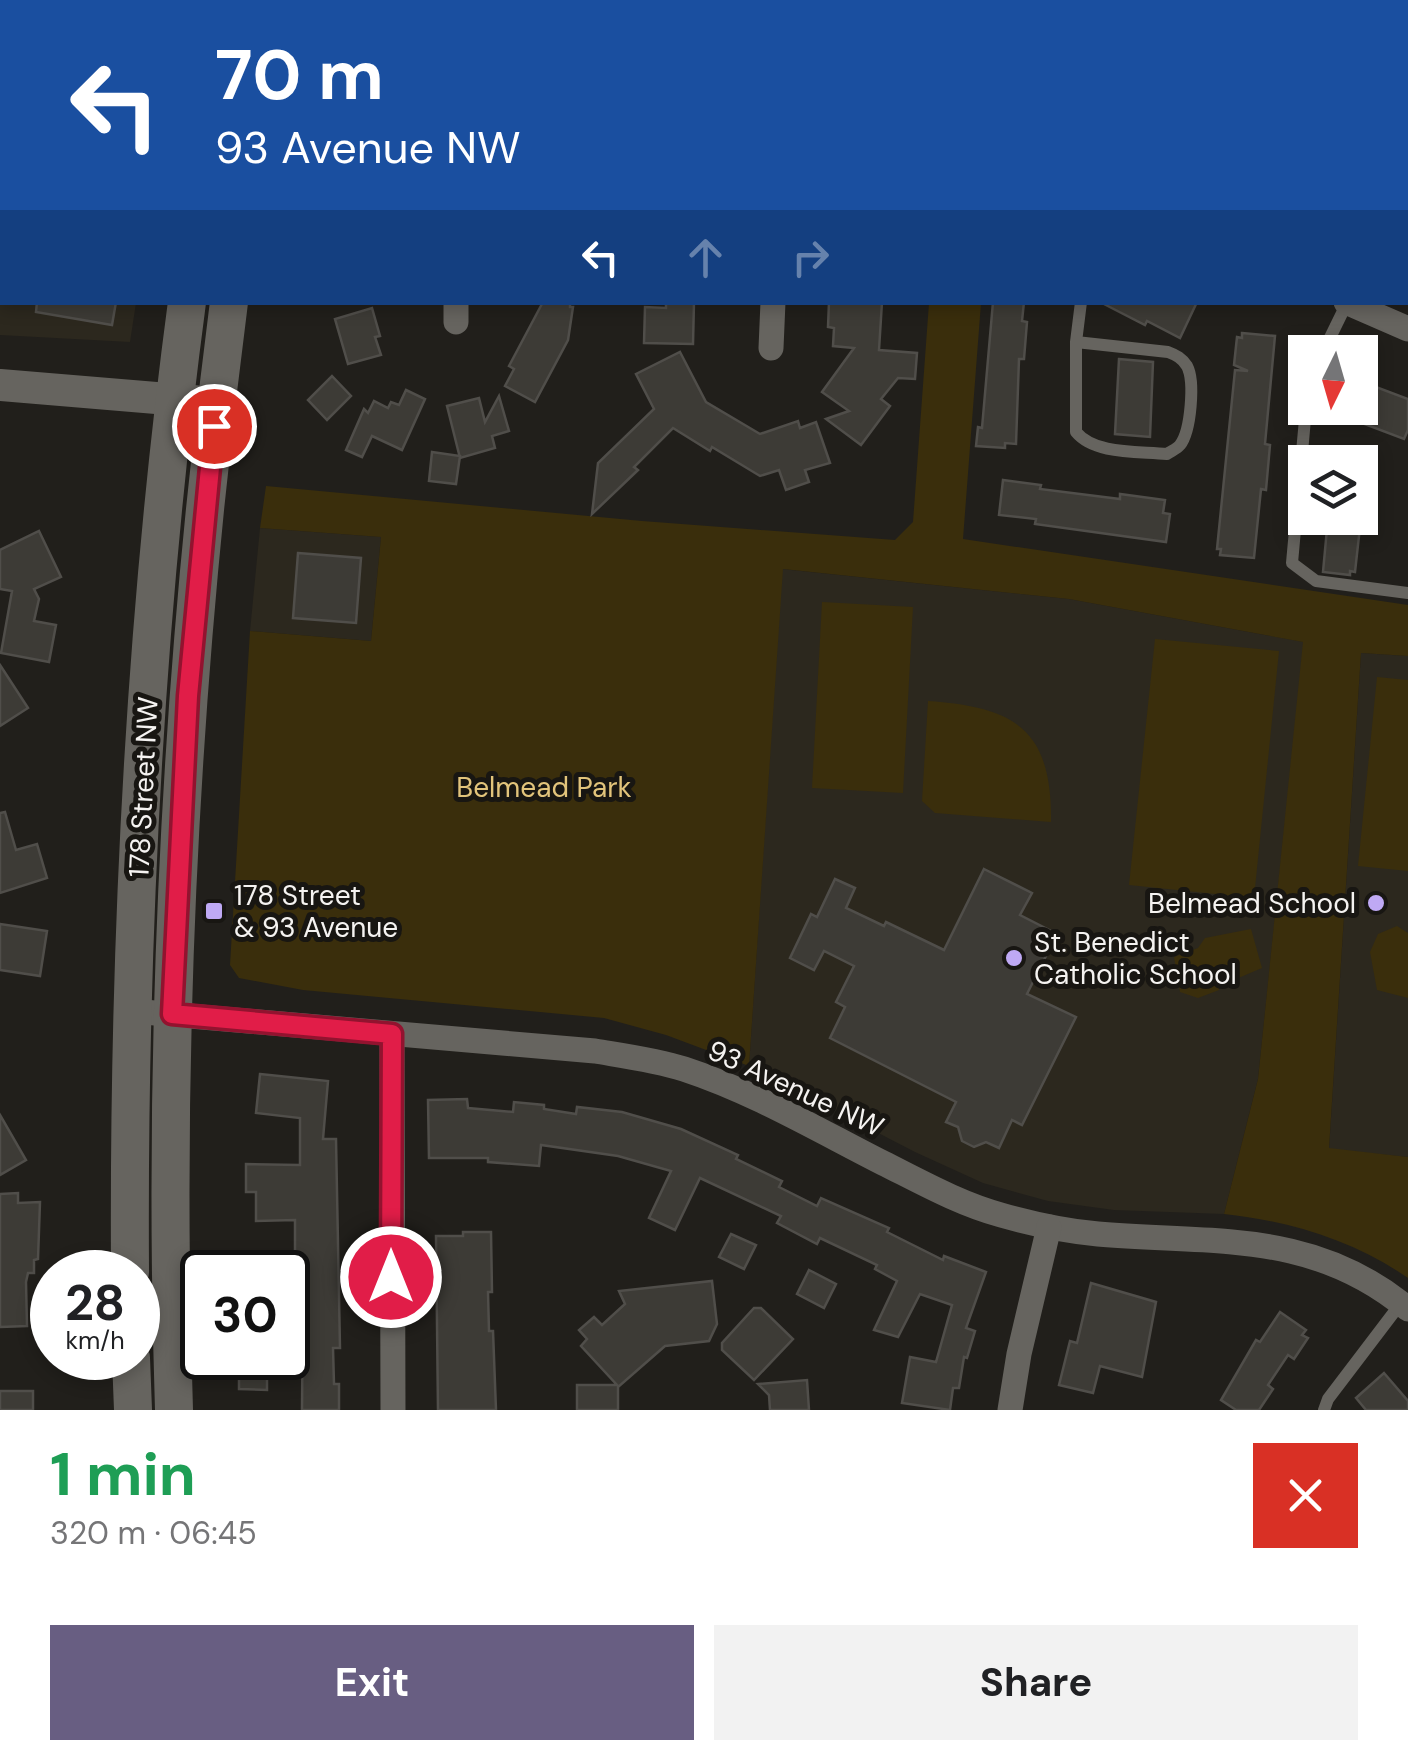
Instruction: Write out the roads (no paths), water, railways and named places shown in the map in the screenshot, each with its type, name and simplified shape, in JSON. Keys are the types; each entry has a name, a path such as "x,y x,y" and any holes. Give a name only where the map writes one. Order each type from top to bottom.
{"main road":[{"name":"178 Street NW","path":"130,1250 132,1011 148,694 174,399 187,305"},
{"name":"178 Street NW","path":"174,1410 172,1014 188,696 229,305"},
{"path":"131,1380 132,1410"}],"street":[{"path":"771,348 774,305"},
{"path":"1352,305 1408,329"},
{"path":"0,385 216,403"},
{"name":"93 Avenue NW","path":"132,1011 596,1051 682,1068 746,1094 996,1214 1098,1234 1239,1240 1275,1247 1355,1275 1405,1306"},
{"path":"392,1034 393,1410"},
{"path":"1010,1410 1049,1227"}],"lane":[{"path":"1076,342 1168,352 1180,357 1188,368 1192,386 1187,426 1180,445 1167,454 1096,447 1084,442 1076,432 1076,342 1081,305"},
{"path":"1331,335 1346,305"},
{"path":"1304,425 1292,564 1316,581 1408,593"},
{"path":"1324,1410 1328,1399 1405,1306"}],"place":[{"name":"Belmead School","path":"1376,903"},
{"name":"178 Street & 93 Avenue","path":"214,911"},
{"name":"St. Benedict Catholic School","path":"1014,958"}],"park label":[{"name":"Belmead Park","path":"544,787"}]}
